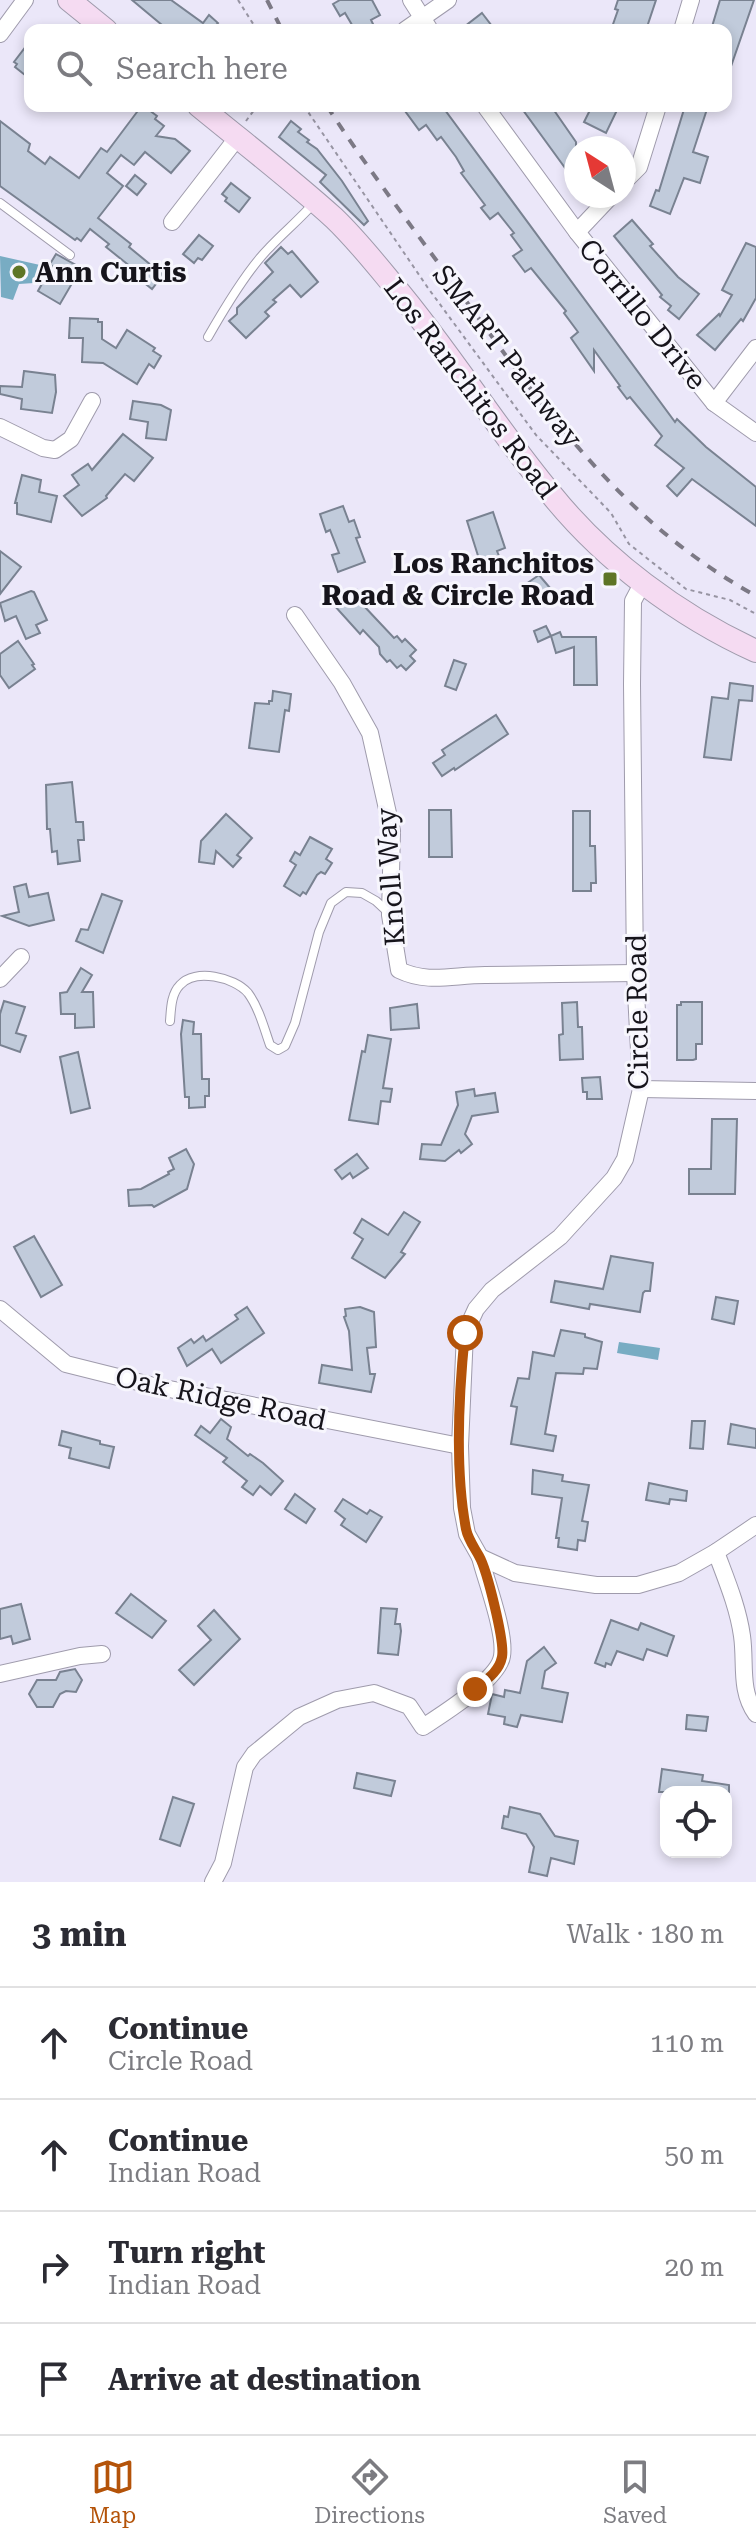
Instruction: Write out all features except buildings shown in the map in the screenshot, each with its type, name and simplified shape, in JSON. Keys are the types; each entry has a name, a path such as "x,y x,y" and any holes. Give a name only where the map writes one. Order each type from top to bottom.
{"main road":[{"path":"69,0 99,24"},
{"name":"Los Ranchitos Road","path":"206,112 315,202 354,239 397,289 552,496 599,545 643,582 694,617 756,651"}],"street":[{"path":"0,34 25,0"},
{"path":"411,0 425,24 448,0"},
{"path":"684,24 691,0"},
{"name":"Corrillo Drive","path":"489,112 577,232 714,403 756,433"},
{"path":"636,170 656,112"},
{"path":"172,222 237,138"},
{"path":"577,232 600,208"},
{"path":"714,403 756,348"},
{"path":"0,427 43,448 55,450 71,439 92,401"},
{"name":"Circle Road","path":"213,1882 223,1863 245,1767 254,1754 299,1717 337,1700 374,1693 409,1706 423,1727 496,1672 502,1656 501,1636 480,1557 467,1534 462,1508 460,1446 464,1337 476,1309 512,1272 560,1237 614,1178 625,1159 641,1089 635,973 633,601 643,582"},
{"name":"Knoll Way","path":"295,615 342,683 370,733 392,831 390,915 399,970 414,978 433,980 479,975 635,973"},
{"path":"0,979 21,957"},
{"path":"641,1089 756,1091"},
{"name":"Oak Ridge Road","path":"0,1309 66,1364 154,1386 460,1446"},
{"path":"480,1557 515,1573 555,1581 638,1585 679,1573 756,1525"},
{"path":"716,1552 737,1613 742,1636 744,1687 748,1703 756,1714"},
{"path":"0,1674 102,1654"}],"lane":[{"path":"208,337 225,306 268,248 293,227 315,202"},
{"path":"0,203 70,255"},
{"path":"170,1021 178,986 196,976 226,980 247,992 270,1045 278,1050 285,1046 295,1023 319,932 331,903 346,892 362,893 390,915"}],"path":[{"path":"238,0 253,24"},
{"name":"SMART Pathway","path":"308,112 428,288 536,435 611,513 629,544 686,589 730,600 756,614"}],"water":[{"name":"Ann Curtis","path":"0,256 40,265 34,283 19,284 13,300 1,297"},
{"path":"619,1342 660,1348 658,1360 617,1353"}],"railway":[{"path":"267,0 279,24"},
{"path":"331,112 525,382 591,462 666,534 708,566 756,596"}],"place":[{"name":"Ann Curtis","path":"19,272"},
{"name":"Los Ranchitos Road & Circle Road","path":"610,579"}],"route":[{"path":"465,1333 460,1446 462,1508 467,1534 480,1557 501,1636 502,1656 496,1672 475,1689"}]}
